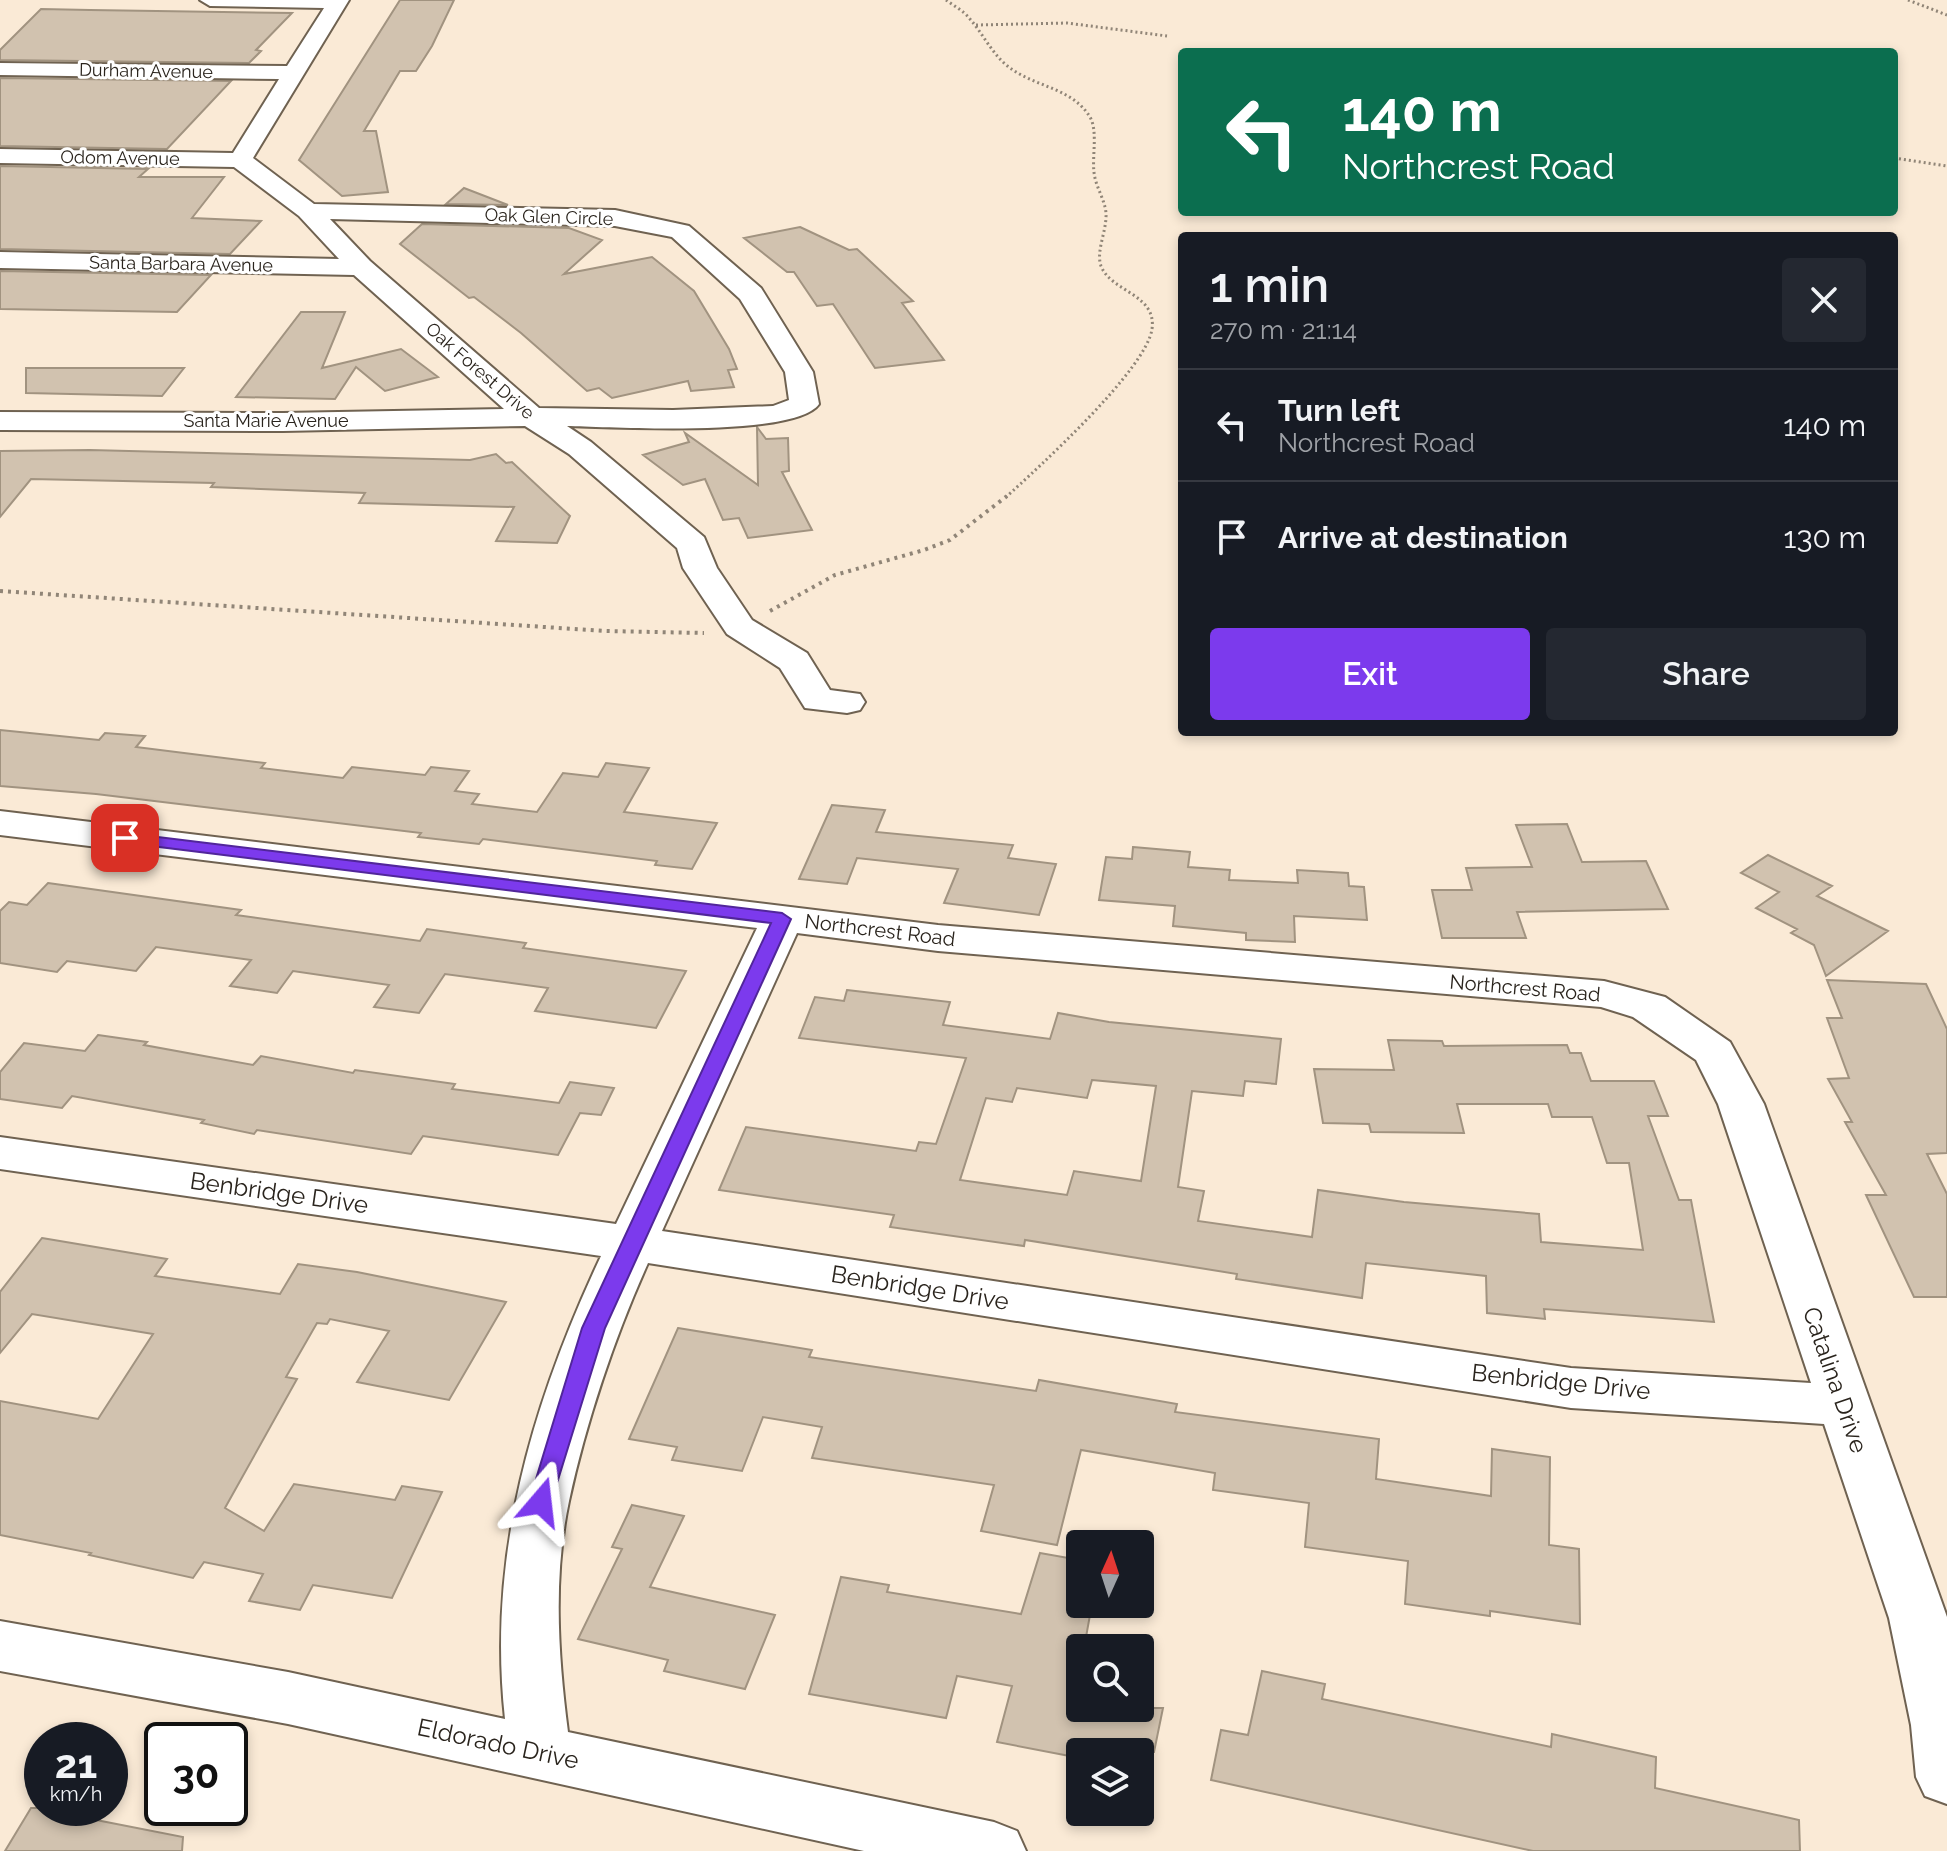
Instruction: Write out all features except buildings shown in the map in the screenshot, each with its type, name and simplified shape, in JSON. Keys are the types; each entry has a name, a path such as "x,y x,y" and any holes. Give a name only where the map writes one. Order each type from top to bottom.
{"street":[{"path":"210,0 338,1"},
{"path":"240,160 338,1"},
{"name":"Durham Avenue","path":"0,69 292,73"},
{"name":"Odom Avenue","path":"0,156 240,160"},
{"name":"Oak Forest Drive","path":"240,160 308,211 361,267 531,417 580,448 692,544 700,568 739,627 794,661 818,700 847,702"},
{"name":"Oak Glen Circle","path":"308,211 615,218 680,231 751,294 799,372 804,404 778,415 673,419 531,417"},
{"name":"Santa Barbara Avenue","path":"0,260 361,267"},
{"name":"Santa Marie Avenue","path":"0,421 283,422 531,417"},
{"name":"Northcrest Road","path":"0,823 938,938 1604,994 1649,1007 1662,1015"},
{"path":"540,1753 530,1673 530,1594 541,1502 593,1328 782,919"},
{"name":"Catalina Drive","path":"1662,1015 1714,1052 1741,1104 1842,1405 1918,1618 1942,1725 1947,1777"},
{"name":"Benbridge Drive","path":"0,1153 634,1244 1571,1388 1842,1405"},
{"name":"Eldorado Drive","path":"0,1646 288,1698 994,1851"}],"path":[{"path":"764,614 787,603 814,582 846,570 910,556 952,539 991,512 1114,390 1139,359 1152,329 1148,306 1103,271 1099,259 1106,231 1106,210 1094,174 1092,121 1083,108 1068,96 1034,82 1002,61 975,25 946,0"},
{"path":"1908,0 1947,15"},
{"path":"975,25 1067,23 1167,36"},
{"path":"1898,159 1947,166"},
{"path":"0,591 605,631 708,632"}],"route":[{"path":"125,838 782,919 593,1328 541,1502"}]}
